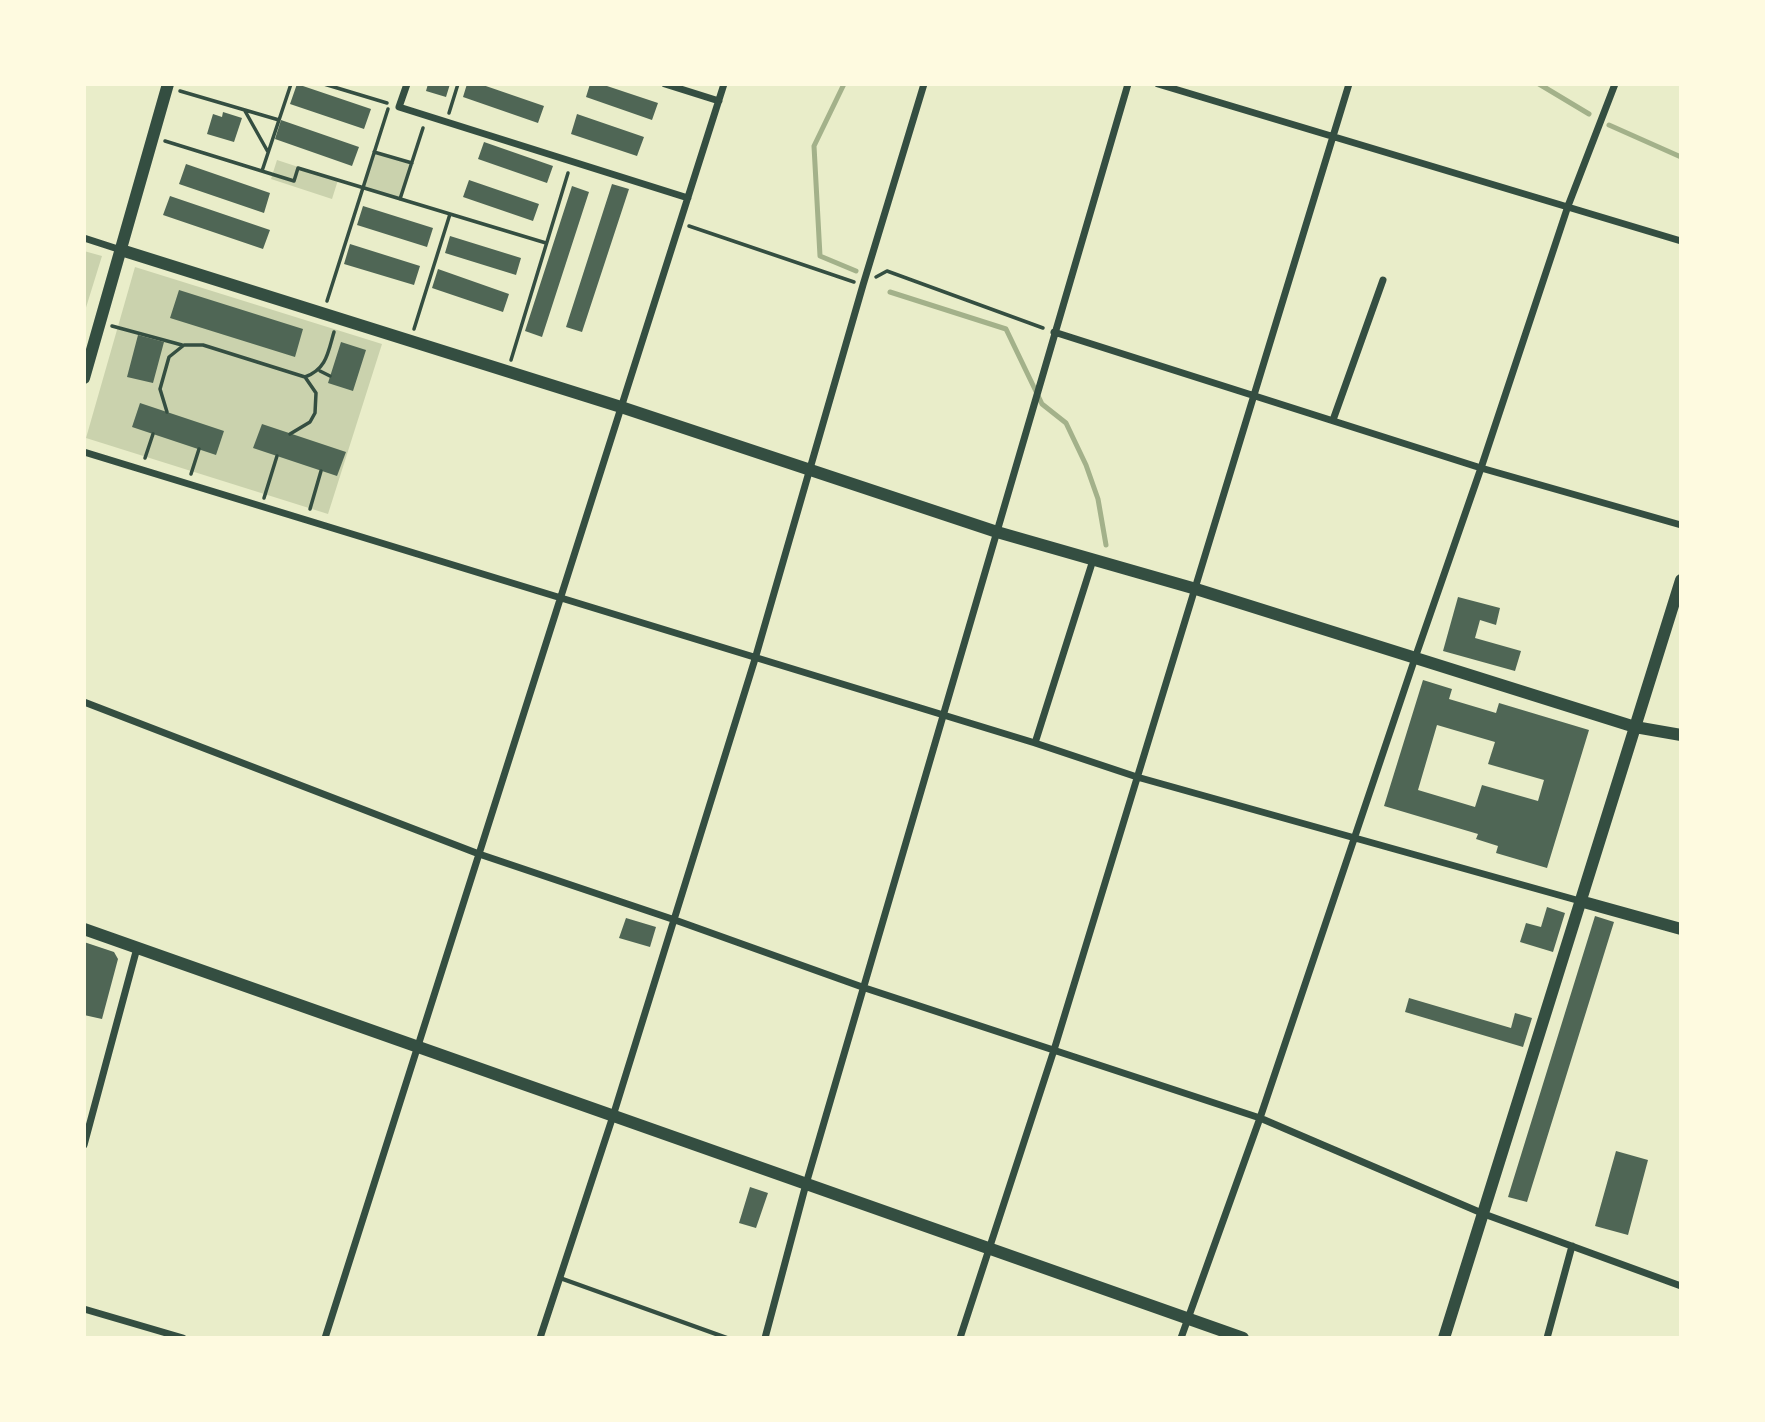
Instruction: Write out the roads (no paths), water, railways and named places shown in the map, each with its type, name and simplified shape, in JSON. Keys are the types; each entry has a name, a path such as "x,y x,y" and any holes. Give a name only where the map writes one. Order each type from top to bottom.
{"street":[{"path":"407,84 399,107 688,198"},
{"path":"665,84 719,101"},
{"path":"325,1338 724,84"},
{"path":"540,1338 613,1116 755,659 924,84"},
{"path":"765,1338 806,1184 1128,84"},
{"path":"1158,84 1681,240"},
{"path":"960,1338 1054,1050 1256,396 1349,84"},
{"path":"1181,1338 1260,1118 1568,206 1615,84"},
{"path":"84,378 167,86"},
{"path":"84,237 621,407 997,532 1196,589 1635,727 1681,735"},
{"path":"1333,421 1383,280"},
{"path":"1054,332 1481,468 1681,525"},
{"path":"84,452 1035,743 1137,777 1681,929"},
{"path":"1035,743 1093,560"},
{"path":"1444,1338 1681,580"},
{"path":"84,702 479,854 865,988 1260,1118 1484,1214 1681,1286"},
{"path":"84,929 1243,1338"},
{"path":"84,1145 137,948"},
{"path":"1547,1338 1572,1246"},
{"path":"84,1310 183,1338"}],"lane":[{"path":"560,1278 727,1338"}],"waterway":[{"path":"844,84 814,146 820,256 856,271"},
{"path":"1539,84 1589,114"},
{"path":"1609,125 1681,157"},
{"path":"890,292 1006,329 1042,404 1066,423 1086,465 1098,499 1106,545"}]}
